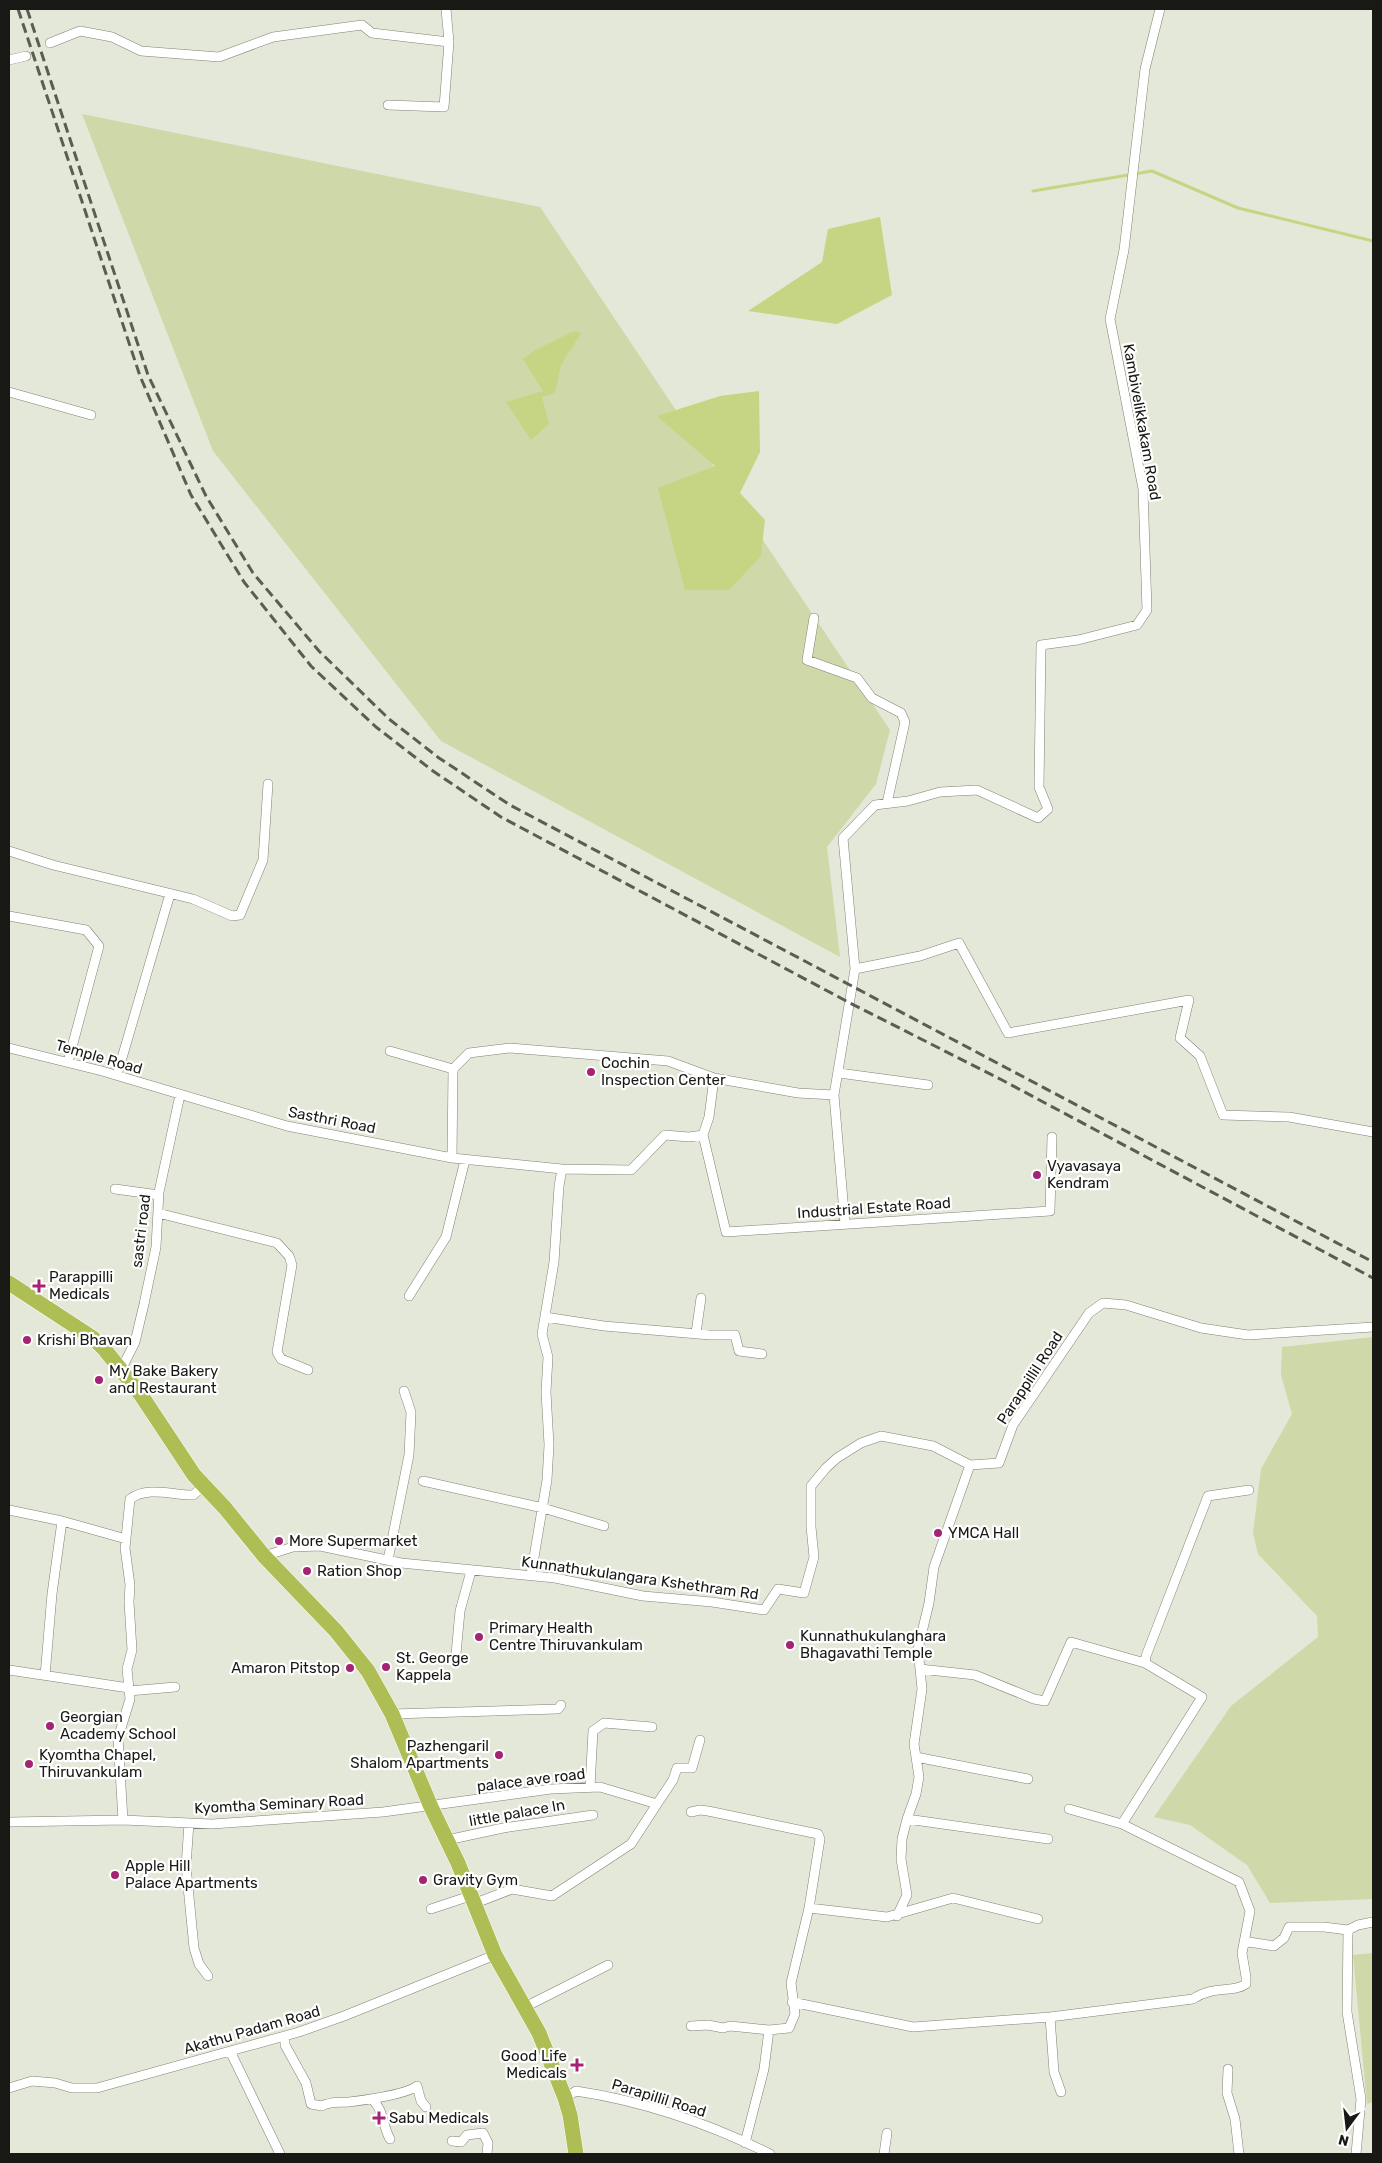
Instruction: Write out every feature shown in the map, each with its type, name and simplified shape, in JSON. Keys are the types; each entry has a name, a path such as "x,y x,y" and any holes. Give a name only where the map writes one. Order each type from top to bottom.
{"highway":[{"path":"9,1283 93,1338 122,1368 185,1462 204,1486 226,1508 264,1556 336,1631 368,1671 392,1714 495,1954 539,2033 570,2115 576,2154"}],"street":[{"path":"388,105 444,106 449,42 446,9"},
{"name":"Kambivelikkakam Road","path":"845,1224 834,1095 855,969 843,838 875,805 908,801 940,792 978,790 1038,818 1048,809 1039,788 1041,645 1078,640 1137,625 1147,610 1143,489 1110,319 1124,250 1145,68 1160,9"},
{"path":"50,44 80,31 112,37 141,51 219,57 273,37 362,26 372,33 449,42"},
{"path":"9,60 26,56"},
{"path":"9,392 91,415"},
{"path":"814,618 807,660 858,678 872,698 901,713 905,722 887,803"},
{"path":"9,851 53,865 193,899 232,916 240,915 263,860 268,784"},
{"path":"117,1076 170,894"},
{"path":"9,916 86,930 99,946 68,1062"},
{"path":"855,969 920,956 959,943 1008,1033 1189,1000 1180,1038 1200,1056 1223,1115 1289,1117 1373,1132"},
{"name":"Temple Road","path":"9,1048 68,1062 180,1095"},
{"path":"452,1158 453,1069 469,1053 510,1048 668,1061 714,1078 798,1093 834,1095"},
{"path":"390,1051 453,1069"},
{"path":"839,1073 928,1086"},
{"path":"702,1135 709,1117 714,1078"},
{"name":"Sasthri Road","path":"180,1095 287,1126 452,1158 562,1169 631,1170 665,1135 689,1137 702,1135"},
{"name":"sastri road","path":"122,1368 135,1342 144,1304 156,1247 159,1196 180,1095"},
{"name":"Industrial Estate Road","path":"702,1135 726,1232 1050,1211 1052,1137"},
{"path":"409,1296 446,1236 465,1160"},
{"path":"531,1576 543,1508 549,1444 546,1392 548,1356 542,1334 554,1262 559,1186 562,1169"},
{"path":"114,1190 159,1196"},
{"path":"158,1213 277,1243 289,1256 292,1265 277,1352 281,1359 308,1370"},
{"path":"696,1333 701,1298"},
{"name":"Parappillil Road","path":"970,1465 998,1463 1013,1425 1089,1313 1103,1303 1126,1305 1201,1328 1248,1335 1373,1327"},
{"path":"545,1317 604,1326 735,1335 739,1351 762,1354"},
{"path":"388,1560 408,1455 411,1412 404,1391"},
{"name":"Kunnathukulangara Kshethram Rd","path":"264,1556 293,1546 320,1546 388,1560 555,1578 643,1596 712,1602 764,1610 778,1590 804,1593 814,1557 811,1526 811,1486 837,1458 861,1443 881,1436 933,1446 970,1465"},
{"path":"897,1916 907,1895 901,1859 902,1839 916,1794 919,1777 914,1744 922,1689 918,1649 929,1603 934,1567 970,1465"},
{"path":"423,1481 543,1508 604,1526"},
{"path":"123,1820 118,1738 130,1699 127,1668 132,1650 129,1602 130,1585 125,1548 130,1500 136,1495 157,1491 193,1494 204,1486"},
{"path":"1145,1663 1146,1656 1208,1496 1249,1490"},
{"path":"9,1510 62,1521 126,1538"},
{"path":"45,1676 52,1594 62,1521"},
{"path":"456,1654 460,1611 471,1570"},
{"path":"920,1669 975,1675 1034,1699 1045,1701 1071,1642 1145,1663 1202,1697 1122,1824"},
{"path":"9,1670 129,1690 175,1687"},
{"path":"392,1714 558,1709 561,1705"},
{"path":"590,1787 593,1731 604,1723 652,1727"},
{"path":"431,1909 512,1889 552,1896 631,1844 673,1780 677,1768 692,1768 700,1740"},
{"path":"916,1757 1028,1779"},
{"name":"palace ave road","path":"431,1807 551,1789 590,1787 600,1787 657,1804"},
{"name":"Kyomtha Seminary Road","path":"9,1822 123,1820 189,1823 240,1822 431,1807"},
{"path":"792,2002 913,2027 1050,2017 1193,1999 1205,1991 1241,1988 1246,1984 1242,1953 1250,1910 1239,1882 1122,1824 1070,1809"},
{"path":"691,1812 708,1811 818,1834 820,1839 809,1908 791,1983 792,2002 796,2014 789,2028 769,2030 730,2026 723,2028 708,2025 691,2026"},
{"name":"little palace ln","path":"447,1840 503,1828 593,1815"},
{"path":"907,1819 1048,1839"},
{"path":"189,1823 186,1866 194,1948 199,1964 208,1976"},
{"path":"809,1908 887,1917 897,1916 953,1898 1038,1919"},
{"path":"1244,1944 1250,1942 1274,1946 1284,1938 1289,1927 1324,1927 1348,1930 1358,1925 1373,1922"},
{"path":"1348,1930 1347,2012 1360,2099 1356,2154"},
{"name":"Akathu Padam Road","path":"9,2088 32,2081 55,2083 72,2088 97,2088 285,2036 344,2016 495,1954"},
{"path":"526,2007 608,1965"},
{"path":"1050,2017 1054,2072 1061,2092"},
{"path":"745,2143 764,2069 769,2030"},
{"path":"285,2036 285,2045 306,2084 311,2104 322,2106 329,2102 339,2103 393,2093 403,2093 417,2086 421,2101 426,2107"},
{"path":"230,2051 280,2154"},
{"path":"1228,2069 1227,2094 1235,2119 1239,2154"},
{"name":"Parapillil Road","path":"564,2098 576,2091 613,2097 709,2127 770,2154"},
{"path":"372,2098 383,2112 385,2128 390,2139"},
{"path":"452,2141 461,2142 467,2135 483,2133 488,2143 487,2154"},
{"path":"884,2154 887,2133"}],"shaded area":[{"path":"82,114 540,207 890,730 876,784 827,847 840,957 441,741 213,451"},
{"path":"880,217 892,295 837,324 748,311 822,262 828,229"},
{"path":"575,331 581,333 561,365 555,393 542,397 549,424 531,440 506,402 543,391 523,359 535,350"},
{"path":"759,391 760,452 740,493 765,520 761,556 729,590 685,590 658,488 715,466 657,416 720,396"},
{"path":"1373,1337 1373,1899 1270,1903 1247,1865 1190,1825 1154,1817 1231,1706 1318,1637 1317,1616 1258,1554 1253,1533 1261,1469 1292,1414 1281,1375 1282,1347"},
{"path":"1373,1953 1373,2102 1367,2104 1353,1955"}],"waterway":[{"path":"1033,191 1152,171 1238,208 1373,241"}],"railway":[{"path":"18,9 140,376 191,495 244,582 311,666 376,727 433,771 501,817 850,1003 1002,1080 1373,1278"},
{"path":"27,9 148,375 206,496 253,573 319,651 389,719 439,758 510,805 1373,1262"}],"place":[{"name":"Cochin Inspection Center","path":"591,1072"},
{"name":"Vyavasaya Kendram","path":"1037,1175"},
{"name":"Parappilli Medicals","path":"39,1286"},
{"name":"Krishi Bhavan","path":"27,1340"},
{"name":"My Bake Bakery and Restaurant","path":"99,1380"},
{"name":"YMCA Hall","path":"938,1533"},
{"name":"More Supermarket","path":"279,1541"},
{"name":"Ration Shop","path":"307,1571"},
{"name":"Primary Health Centre Thiruvankulam","path":"479,1637"},
{"name":"Kunnathukulanghara Bhagavathi Temple","path":"790,1645"},
{"name":"St. George Kappela","path":"386,1667"},
{"name":"Amaron Pitstop","path":"350,1668"},
{"name":"Georgian Academy School","path":"50,1726"},
{"name":"Pazhengaril Shalom Apartments","path":"499,1755"},
{"name":"Kyomtha Chapel, Thiruvankulam","path":"29,1764"},
{"name":"Apple Hill Palace Apartments","path":"115,1875"},
{"name":"Gravity Gym","path":"423,1880"},
{"name":"Good Life Medicals","path":"577,2065"},
{"name":"Sabu Medicals","path":"379,2118"}]}
